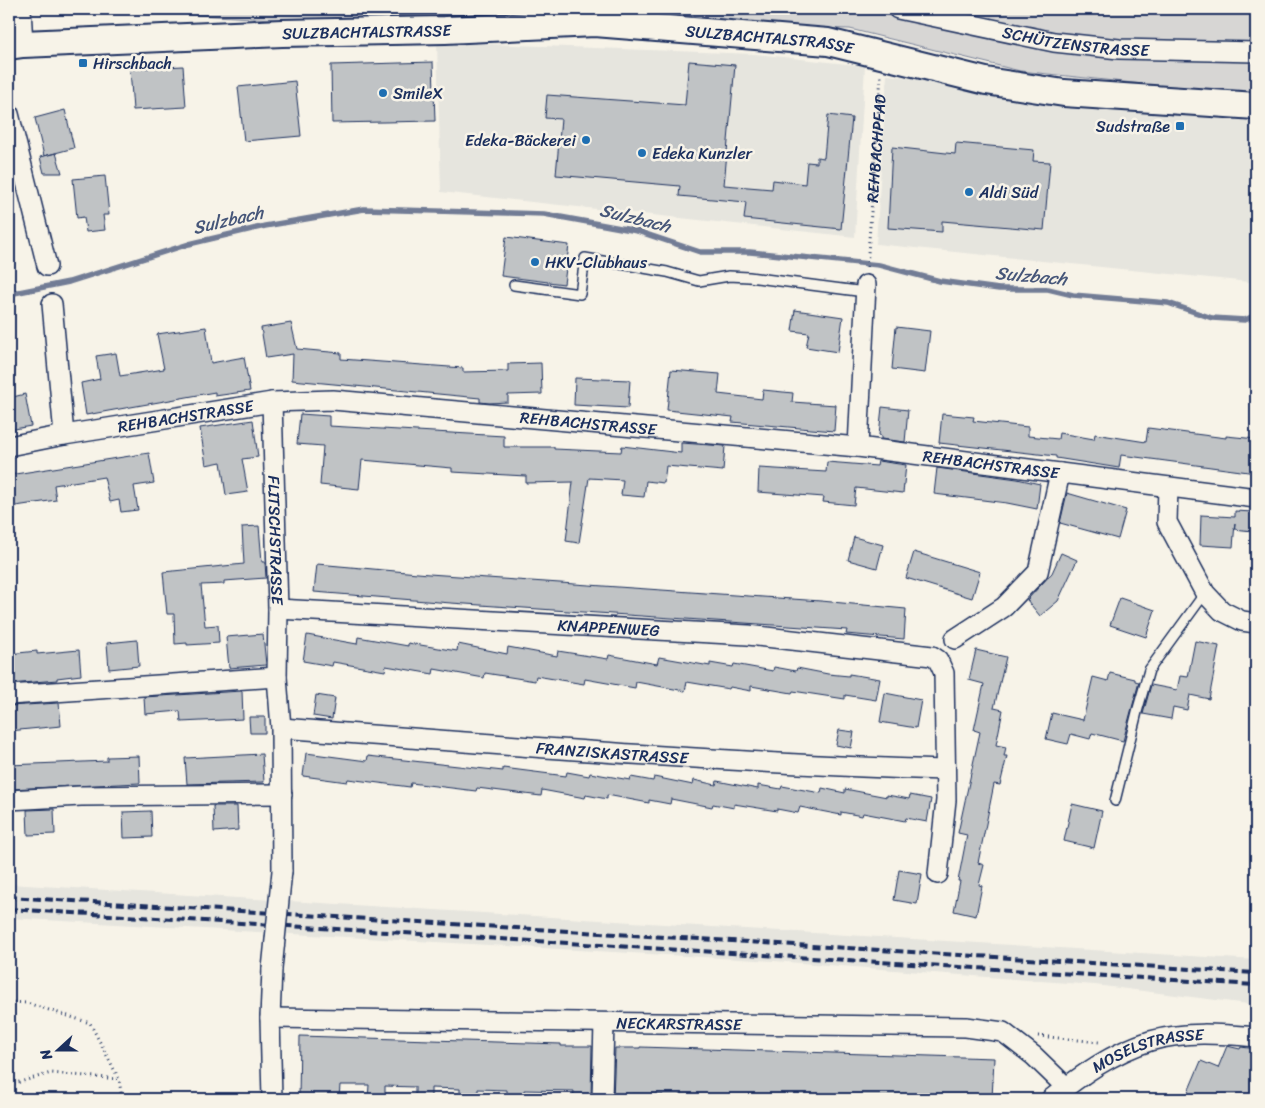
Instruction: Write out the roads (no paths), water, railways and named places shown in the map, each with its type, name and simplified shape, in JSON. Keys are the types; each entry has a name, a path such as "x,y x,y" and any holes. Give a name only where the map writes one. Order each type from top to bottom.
{"main road":[{"name":"SULZBACHTALSTRASSE","path":"16,45 282,33 445,30 598,16 828,42 986,81 1064,93 1256,106"}],"street":[{"path":"16,45 21,9"},
{"name":"SCHÜTZENSTRASSE","path":"898,9 1054,42 1118,50 1256,52"},
{"path":"9,114 47,266"},
{"path":"858,447 865,288"},
{"path":"52,304 64,435"},
{"name":"REHBACHSTRASSE","path":"9,446 64,435 272,402 333,400 858,447 1256,498"},
{"name":"FLITSCHSTRASSE","path":"270,1018 272,969 282,871 281,728 277,677 278,609 272,402"},
{"path":"955,639 1004,607 1038,572 1060,473"},
{"path":"1168,488 1168,522 1205,593 1222,611 1242,621 1256,623"},
{"name":"KNAPPENWEG","path":"278,609 748,635 932,656 938,660 944,673 944,770"},
{"path":"9,695 277,677"},
{"name":"FRANZISKASTRASSE","path":"281,728 643,756 836,767 944,770"},
{"path":"938,874 946,800 944,770"},
{"path":"9,800 81,796 282,794"},
{"path":"270,1018 272,1099"},
{"name":"NECKARSTRASSE","path":"270,1018 966,1027 1003,1032 1034,1056 1066,1087"},
{"path":"602,1099 604,1022"},
{"name":"MOSELSTRASSE","path":"1051,1099 1098,1065 1121,1052 1150,1041 1185,1035 1220,1034 1256,1037"}],"lane":[{"path":"514,285 580,294 585,258 667,272 699,281 730,276 865,288"},
{"path":"1115,801 1149,670 1205,593"}],"waterway":[{"name":"Sulzbach","path":"9,294 69,282 189,244 265,226 364,209 544,214 637,231 700,252 750,252 879,265 940,281 999,289 1048,289 1073,295 1168,303 1212,318 1245,320 1256,315"}],"railway":[{"path":"9,897 1256,973"},
{"path":"9,909 1256,985"}],"place":[{"name":"Hirschbach","path":"83,63"},
{"name":"SmileX","path":"383,93"},
{"name":"Sudstraße","path":"1180,126"},
{"name":"Edeka-Bäckerei","path":"586,140"},
{"name":"Edeka Kunzler","path":"642,153"},
{"name":"Aldi Süd","path":"969,192"},
{"name":"HKV-Clubhaus","path":"535,262"}]}
